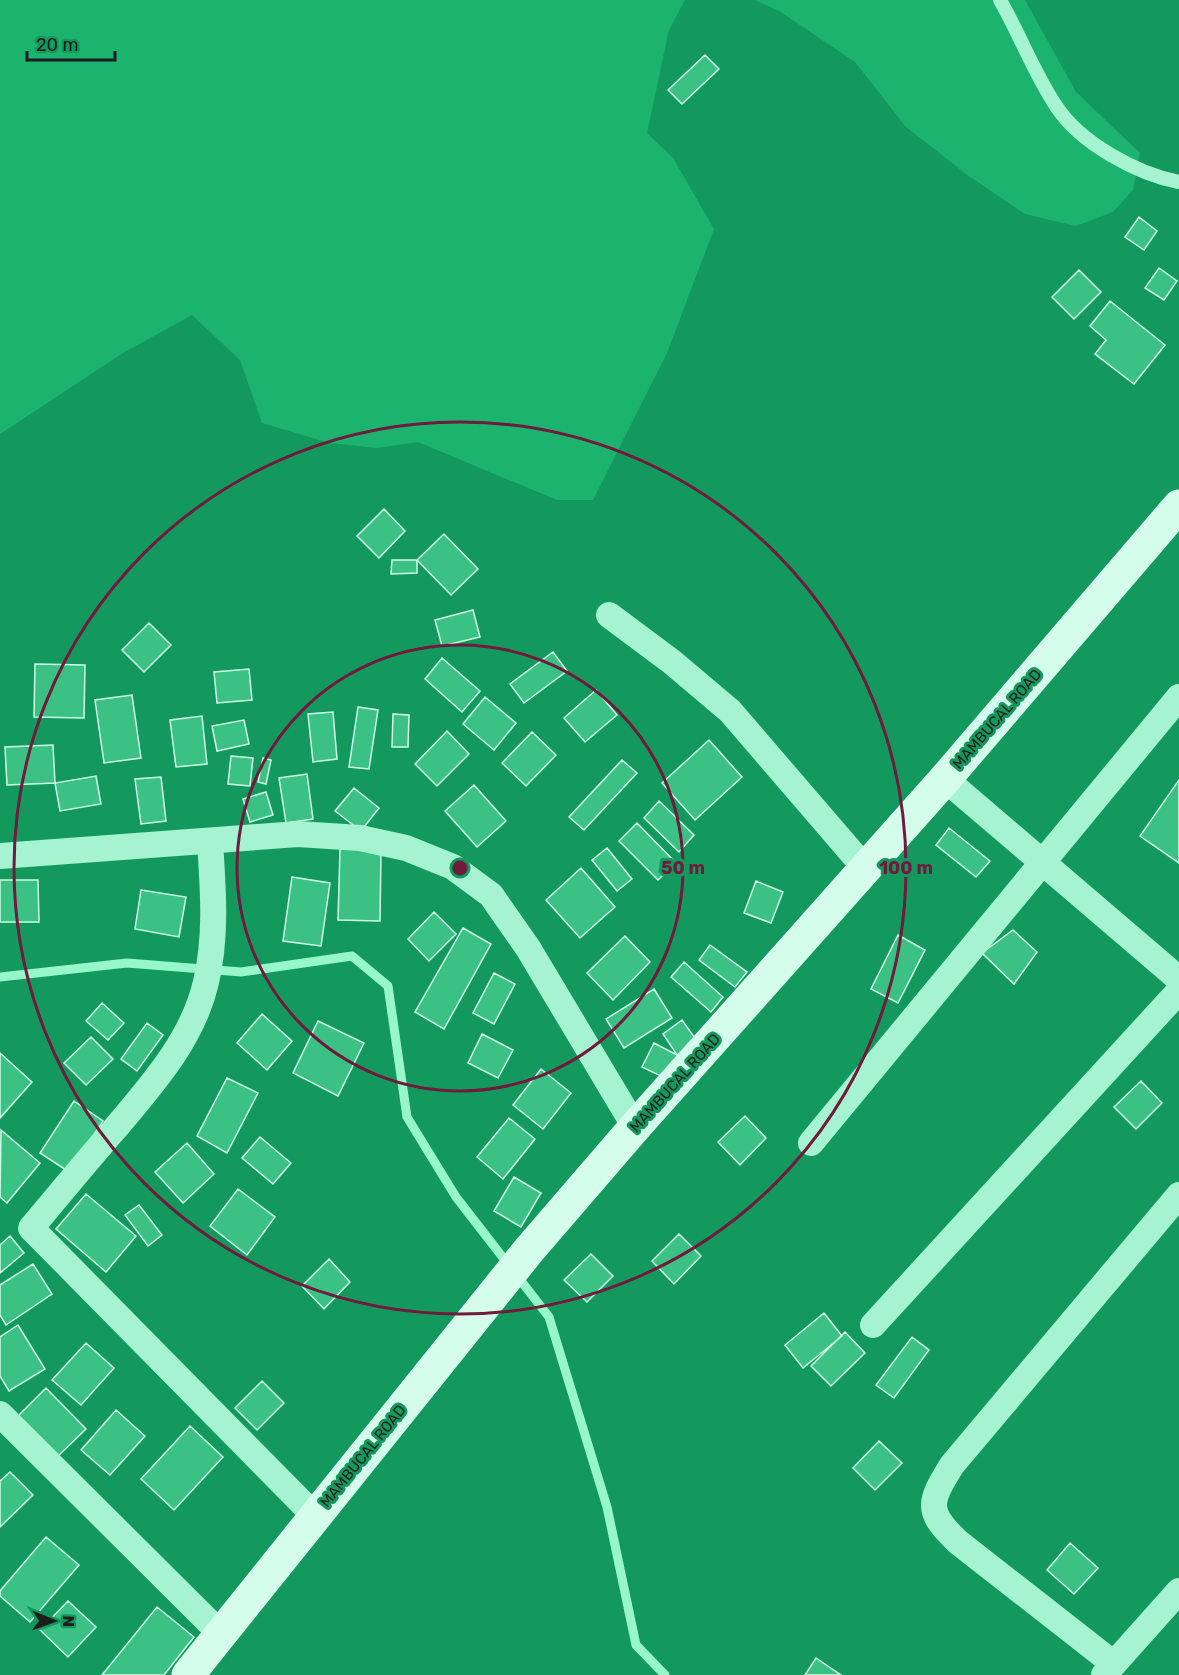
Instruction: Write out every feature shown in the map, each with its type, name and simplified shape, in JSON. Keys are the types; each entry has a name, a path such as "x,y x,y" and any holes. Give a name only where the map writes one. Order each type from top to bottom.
{"main road":[{"name":"MAMBUCAL ROAD","path":"188,1675 529,1251 635,1127 945,778 1179,506"}],"street":[{"path":"609,615 672,662 730,711 865,868"},
{"path":"811,1143 1179,697"},
{"path":"945,778 1179,979"},
{"path":"0,856 298,834 360,838 406,848 453,867 491,895 528,948 635,1127"},
{"path":"210,842 215,912 211,954 198,1008 179,1045 150,1087 31,1228 315,1516"},
{"path":"873,1325 1179,991"},
{"path":"1179,1195 952,1465 939,1486 933,1506 938,1523 958,1542 1109,1670 1179,1591"},
{"path":"0,1414 222,1635"}],"lane":[{"path":"1000,0 1057,108 1098,148 1140,170 1179,182"}],"green space":[{"path":"0,0 685,0 669,30 647,133 673,158 714,229 667,353 593,500 557,500 418,442 377,448 330,443 262,423 240,360 192,315 123,353 0,434"},
{"path":"755,0 1025,0 1076,92 1140,153 1133,190 1113,212 1076,226 1025,214 966,174 906,127 855,62 779,11"}],"building":[{"path":"705,55 719,69 682,104 668,90"},
{"path":"1139,217 1157,231 1144,250 1125,237"},
{"path":"1159,268 1177,281 1164,300 1145,288"},
{"path":"1079,270 1101,292 1074,319 1052,297"},
{"path":"1110,301 1165,345 1134,384 1095,354 1106,340 1090,326"},
{"path":"384,509 405,531 379,558 357,536"},
{"path":"444,534 478,569 451,595 417,560"},
{"path":"392,560 417,560 417,573 391,574"},
{"path":"473,610 480,637 442,646 435,620"},
{"path":"149,623 171,645 144,672 122,650"},
{"path":"553,652 567,671 524,703 510,684"},
{"path":"442,658 480,691 462,712 425,679"},
{"path":"35,664 85,665 84,718 34,717"},
{"path":"249,669 252,700 217,703 214,672"},
{"path":"596,690 617,715 585,742 564,718"},
{"path":"132,695 141,758 104,763 95,700"},
{"path":"485,697 516,723 494,750 463,724"},
{"path":"358,707 378,710 369,769 349,767"},
{"path":"333,712 337,759 313,762 308,714"},
{"path":"393,714 409,715 408,747 392,747"},
{"path":"202,716 207,764 176,767 170,720"},
{"path":"244,720 249,744 217,751 212,726"},
{"path":"447,731 469,754 437,786 415,764"},
{"path":"532,732 556,755 526,786 502,763"},
{"path":"709,740 742,777 695,820 662,783"},
{"path":"53,745 55,783 7,785 5,747"},
{"path":"231,756 253,758 250,786 228,784"},
{"path":"263,758 271,760 266,784 258,782"},
{"path":"622,760 637,773 584,830 569,817"},
{"path":"307,774 313,819 286,823 279,778"},
{"path":"96,776 101,804 60,811 55,783"},
{"path":"161,777 166,821 141,824 135,779"},
{"path":"1179,780 1179,863 1140,836"},
{"path":"474,785 506,821 477,847 445,811"},
{"path":"354,788 379,808 361,831 335,811"},
{"path":"266,792 273,815 250,822 243,799"},
{"path":"659,801 694,835 679,852 644,818"},
{"path":"637,823 676,863 658,880 619,841"},
{"path":"949,828 990,861 976,877 936,845"},
{"path":"607,848 632,879 617,891 592,860"},
{"path":"340,849 381,850 380,921 338,920"},
{"path":"581,868 615,907 580,938 546,900"},
{"path":"292,877 330,883 321,946 283,941"},
{"path":"0,880 38,880 39,922 0,922"},
{"path":"756,881 783,892 771,923 744,913"},
{"path":"141,890 186,897 179,937 135,929"},
{"path":"434,912 456,934 429,961 408,939"},
{"path":"463,928 491,944 444,1029 415,1012"},
{"path":"1013,930 1037,952 1014,984 982,953"},
{"path":"898,935 925,950 898,1003 871,989"},
{"path":"625,936 650,962 613,1000 587,973"},
{"path":"710,945 747,972 735,987 699,960"},
{"path":"684,962 723,997 711,1012 671,977"},
{"path":"494,973 515,984 494,1024 473,1013"},
{"path":"654,989 672,1018 624,1048 606,1019"},
{"path":"102,1003 124,1023 108,1040 86,1021"},
{"path":"262,1014 292,1041 267,1070 237,1043"},
{"path":"682,1020 697,1041 677,1055 663,1034"},
{"path":"318,1021 364,1043 338,1096 293,1073"},
{"path":"147,1023 163,1035 137,1071 121,1059"},
{"path":"482,1034 513,1050 498,1078 468,1063"},
{"path":"91,1037 113,1059 86,1085 64,1063"},
{"path":"654,1043 681,1057 669,1080 642,1067"},
{"path":"0,1053 32,1082 0,1118"},
{"path":"541,1069 571,1093 543,1129 513,1105"},
{"path":"227,1078 258,1093 227,1153 197,1136"},
{"path":"1141,1081 1162,1103 1136,1129 1114,1107"},
{"path":"74,1101 103,1121 69,1172 40,1153"},
{"path":"745,1116 766,1138 740,1165 718,1142"},
{"path":"509,1118 535,1139 503,1179 477,1157"},
{"path":"1,1130 40,1163 7,1203 0,1197"},
{"path":"260,1137 291,1163 273,1184 242,1158"},
{"path":"187,1143 214,1174 183,1203 155,1172"},
{"path":"514,1177 541,1193 521,1227 494,1211"},
{"path":"238,1189 275,1217 247,1255 210,1226"},
{"path":"86,1194 136,1236 106,1272 56,1229"},
{"path":"139,1205 162,1235 148,1246 125,1215"},
{"path":"679,1234 701,1256 674,1284 652,1261"},
{"path":"10,1236 24,1253 0,1273 0,1245"},
{"path":"591,1254 613,1276 587,1302 564,1280"},
{"path":"329,1259 350,1282 324,1309 302,1286"},
{"path":"33,1264 52,1294 6,1325 0,1315 0,1285"},
{"path":"824,1313 842,1336 803,1368 785,1345"},
{"path":"18,1325 45,1369 9,1391 0,1376 0,1337"},
{"path":"845,1332 865,1353 831,1386 811,1366"},
{"path":"912,1337 929,1350 894,1398 876,1385"},
{"path":"86,1343 114,1368 81,1405 52,1380"},
{"path":"262,1381 284,1403 257,1430 235,1408"},
{"path":"46,1388 86,1429 56,1458 17,1417"},
{"path":"116,1410 145,1436 110,1475 81,1450"},
{"path":"190,1426 223,1457 174,1510 141,1479"},
{"path":"879,1441 902,1463 875,1490 853,1468"},
{"path":"10,1472 33,1495 0,1527 0,1481"},
{"path":"46,1537 79,1565 30,1622 0,1596 0,1591"},
{"path":"1070,1543 1098,1568 1074,1594 1047,1570"},
{"path":"68,1601 96,1627 68,1657 40,1630"},
{"path":"157,1607 194,1637 164,1675 102,1675"},
{"path":"816,1658 841,1675 805,1675"}],"waterway":[{"path":"0,977 127,963 241,972 352,956 388,986 407,1117 456,1197 549,1317 607,1507 636,1645 665,1675"}]}
